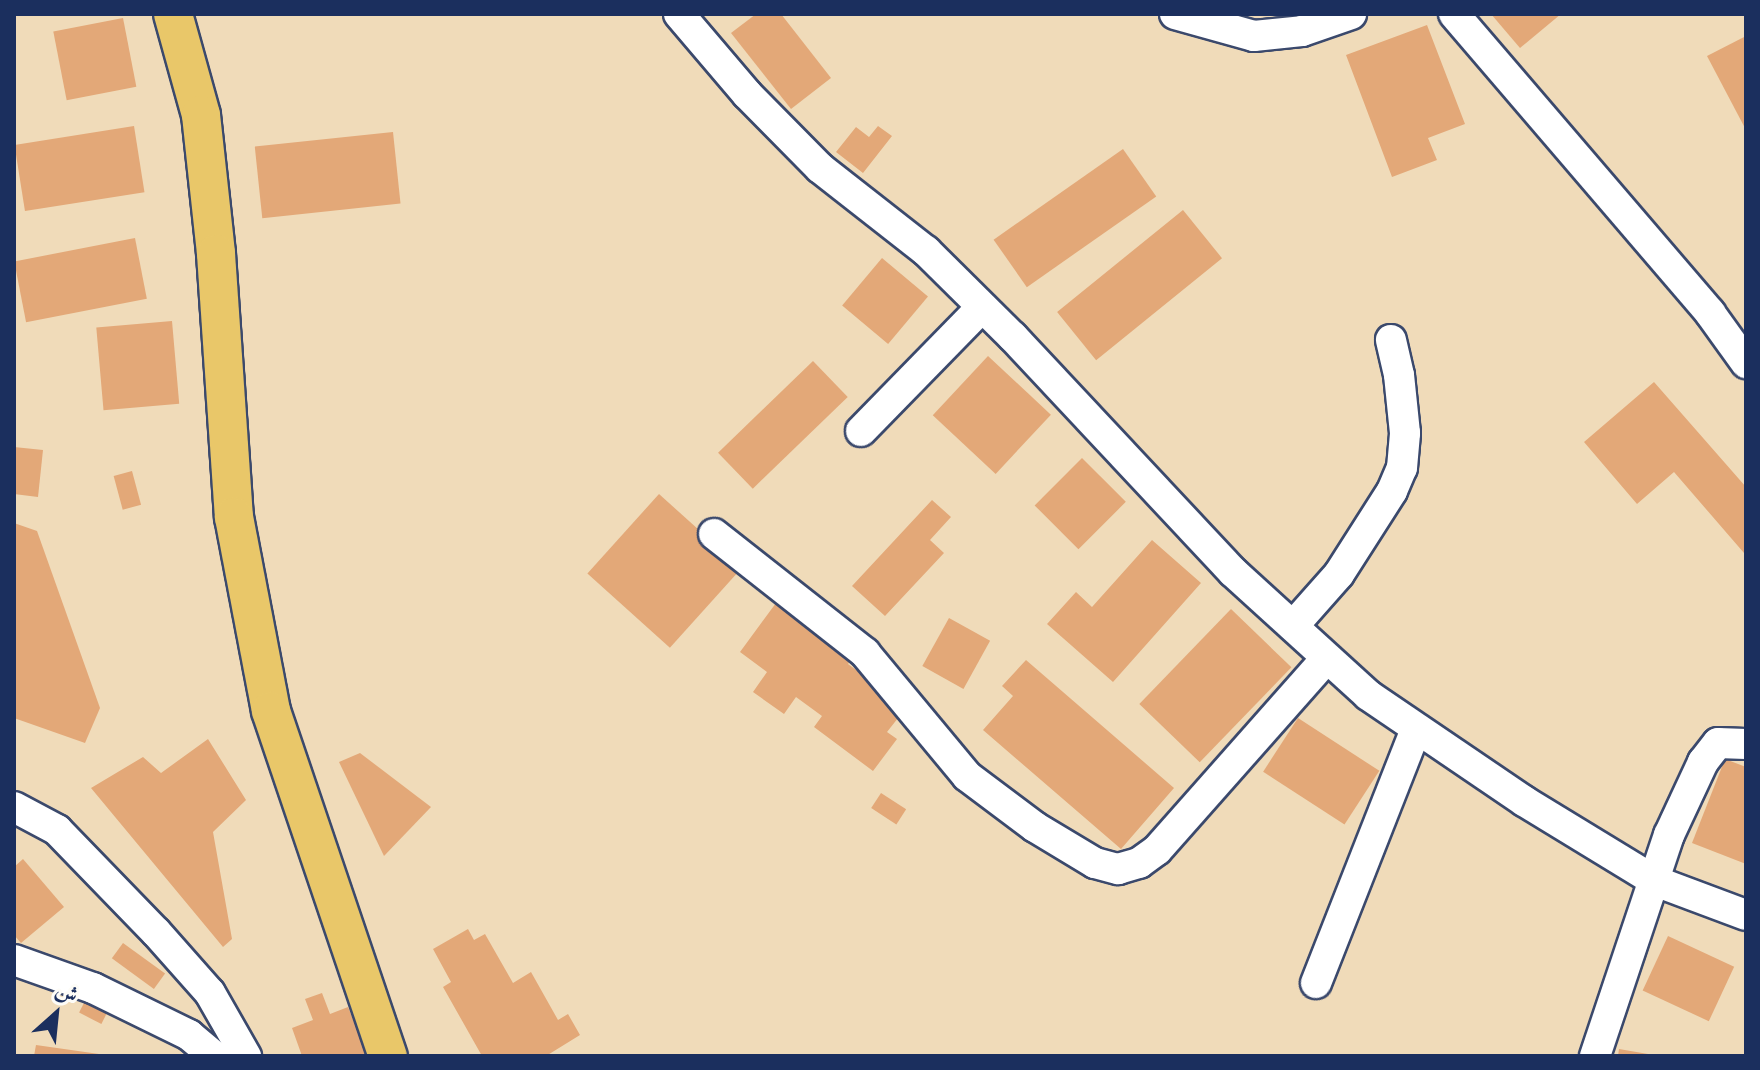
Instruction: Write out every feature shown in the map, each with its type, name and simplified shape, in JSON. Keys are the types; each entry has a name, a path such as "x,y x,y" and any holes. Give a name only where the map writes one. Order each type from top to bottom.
{"main road":[{"path":"173,14 201,115 216,254 234,517 271,711 388,1056"}],"street":[{"path":"679,14 747,94 820,168 926,251 1233,572 1326,659 1416,729 1524,801 1655,881 1746,915"},
{"path":"1175,14 1254,36 1302,31 1351,14"},
{"path":"1454,14 1710,313 1746,363"},
{"path":"861,431 982,307"},
{"path":"1293,626 1339,574 1392,491 1402,468 1405,433 1399,375 1391,340"},
{"path":"714,534 865,653 967,776 1035,827 1095,863 1118,869 1139,863 1157,850 1326,659"},
{"path":"1316,983 1416,729"},
{"path":"1595,1056 1669,835 1703,762 1718,743 1746,744"},
{"path":"14,807 57,830 156,932 210,993 246,1056"},
{"path":"14,960 93,988 189,1035 214,1056"}],"building":[{"path":"756,14 781,14 831,78 791,109 731,33"},
{"path":"1491,14 1561,14 1520,48"},
{"path":"123,18 136,87 67,100 53,32"},
{"path":"1427,25 1465,124 1428,138 1437,160 1392,177 1346,55"},
{"path":"1746,36 1746,130 1707,56"},
{"path":"134,126 144,192 25,211 14,145"},
{"path":"878,126 892,136 863,173 836,152 856,127 869,137"},
{"path":"393,132 401,204 262,218 255,147"},
{"path":"1123,149 1156,197 1027,287 994,240"},
{"path":"1183,210 1222,258 1096,360 1057,312"},
{"path":"135,238 147,299 26,322 14,261"},
{"path":"882,258 928,297 888,344 842,305"},
{"path":"172,321 179,404 104,410 96,328"},
{"path":"988,356 1051,415 996,474 933,415"},
{"path":"813,361 848,397 753,489 718,453"},
{"path":"1654,382 1746,487 1744,553 1674,472 1637,504 1584,442"},
{"path":"14,447 43,450 38,497 14,494"},
{"path":"1082,458 1126,502 1078,549 1035,505"},
{"path":"132,471 141,505 123,510 114,476"},
{"path":"659,494 741,568 670,648 587,574"},
{"path":"932,500 951,517 930,540 944,553 885,616 852,586"},
{"path":"14,523 37,531 100,708 85,743 14,718"},
{"path":"1152,540 1201,583 1113,682 1047,624 1076,592 1092,607"},
{"path":"776,603 854,656 848,664 893,697 902,713 887,732 897,739 873,771 814,727 822,716 796,697 784,714 753,692 767,672 740,652"},
{"path":"1231,609 1291,667 1200,762 1139,704"},
{"path":"949,618 990,641 963,689 922,666"},
{"path":"1026,660 1174,788 1121,849 983,730 1013,696 1002,686"},
{"path":"1298,718 1379,771 1344,825 1263,772"},
{"path":"208,739 246,800 213,832 232,939 223,947 91,788 143,757 161,773"},
{"path":"360,753 431,807 384,856 339,762"},
{"path":"1725,759 1746,767 1746,864 1692,843"},
{"path":"881,793 906,809 896,824 871,808"},
{"path":"23,859 64,907 21,943 14,935 14,867"},
{"path":"468,929 474,940 485,934 513,983 531,972 558,1020 568,1014 580,1035 546,1056 482,1056 443,987 451,982 433,949"},
{"path":"1668,936 1734,967 1709,1021 1643,990"},
{"path":"123,943 165,974 154,989 112,958"},
{"path":"322,993 330,1014 348,1007 368,1056 302,1056 292,1028 313,1020 305,999"},
{"path":"85,1001 107,1012 101,1024 79,1013"},
{"path":"36,1045 99,1054 99,1056 34,1056"},
{"path":"1619,1049 1648,1054 1618,1056"}]}
